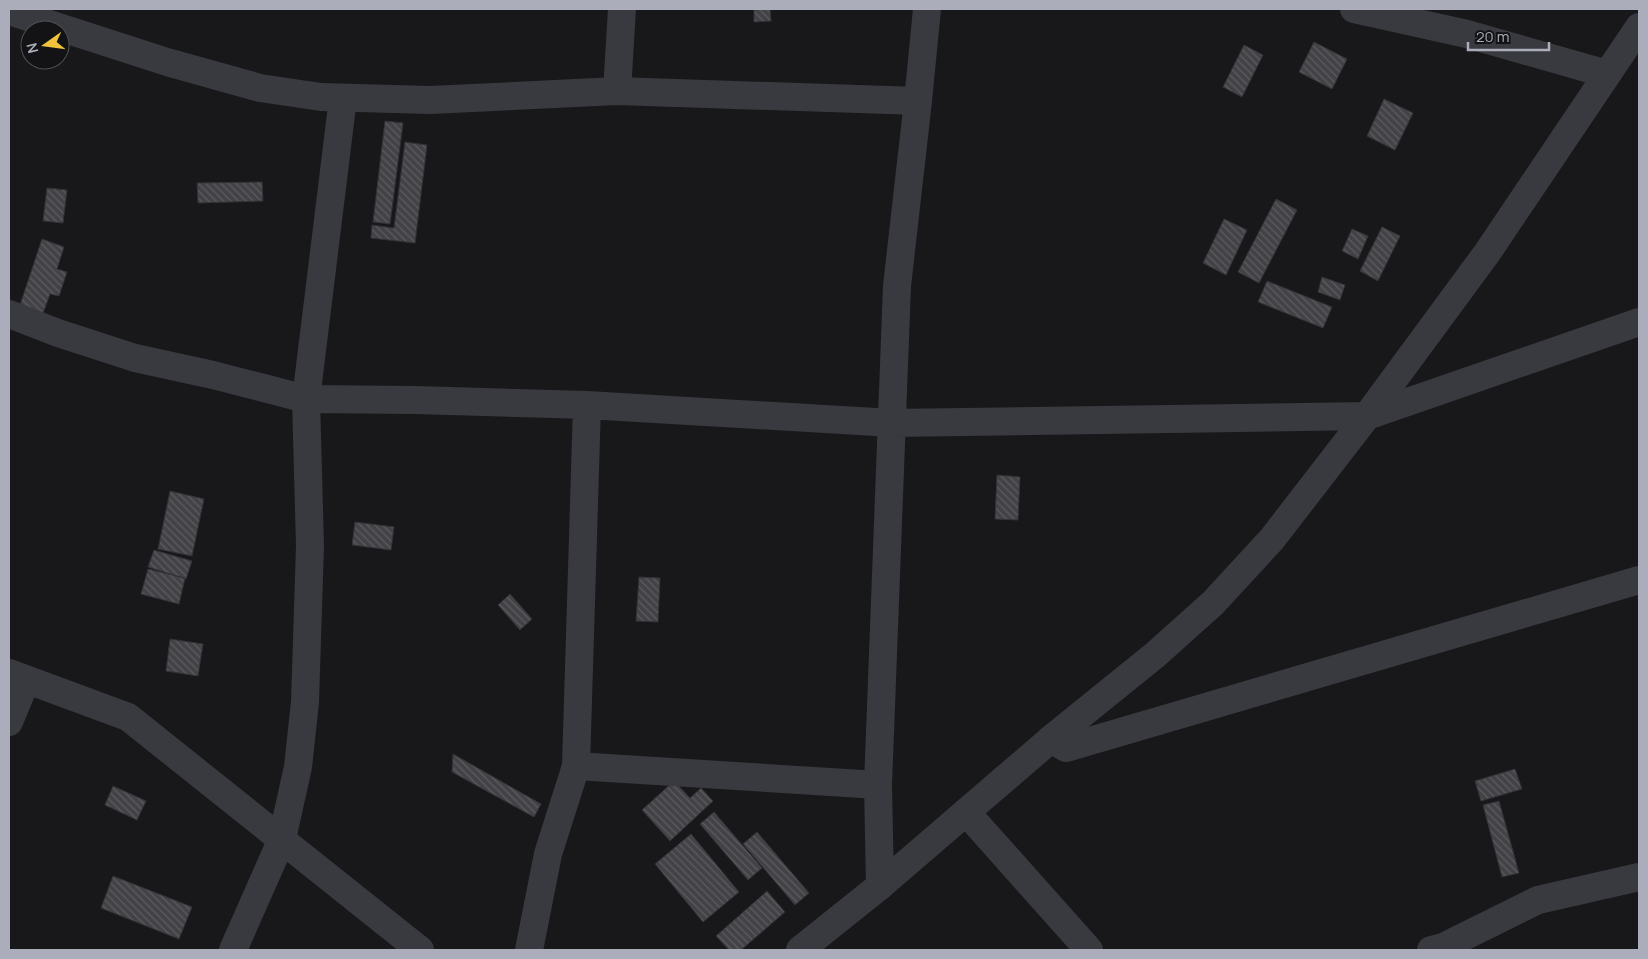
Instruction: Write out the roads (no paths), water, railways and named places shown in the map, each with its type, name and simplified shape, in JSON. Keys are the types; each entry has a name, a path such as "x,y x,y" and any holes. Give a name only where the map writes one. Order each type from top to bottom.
{"street":[{"path":"617,91 622,9"},
{"path":"880,886 878,785 897,286 927,9"},
{"path":"1354,9 1467,34 1607,74"},
{"path":"9,11 167,62 260,88 321,98 430,100 617,91 918,101"},
{"path":"800,950 880,886 1051,739 1155,655 1213,603 1272,539 1368,416 1487,253 1639,27"},
{"path":"233,950 282,839 298,767 305,702 310,546 306,399 343,98"},
{"path":"9,314 58,333 135,358 213,375 306,399 587,405 892,423 1368,416 1639,322"},
{"path":"529,950 548,854 576,766 587,405"},
{"path":"1051,739 1066,748 1639,580"},
{"path":"9,722 17,677 128,717 420,950"},
{"path":"576,766 878,785"},
{"path":"966,812 1089,950"},
{"path":"1439,949 1538,900 1639,877"}]}
